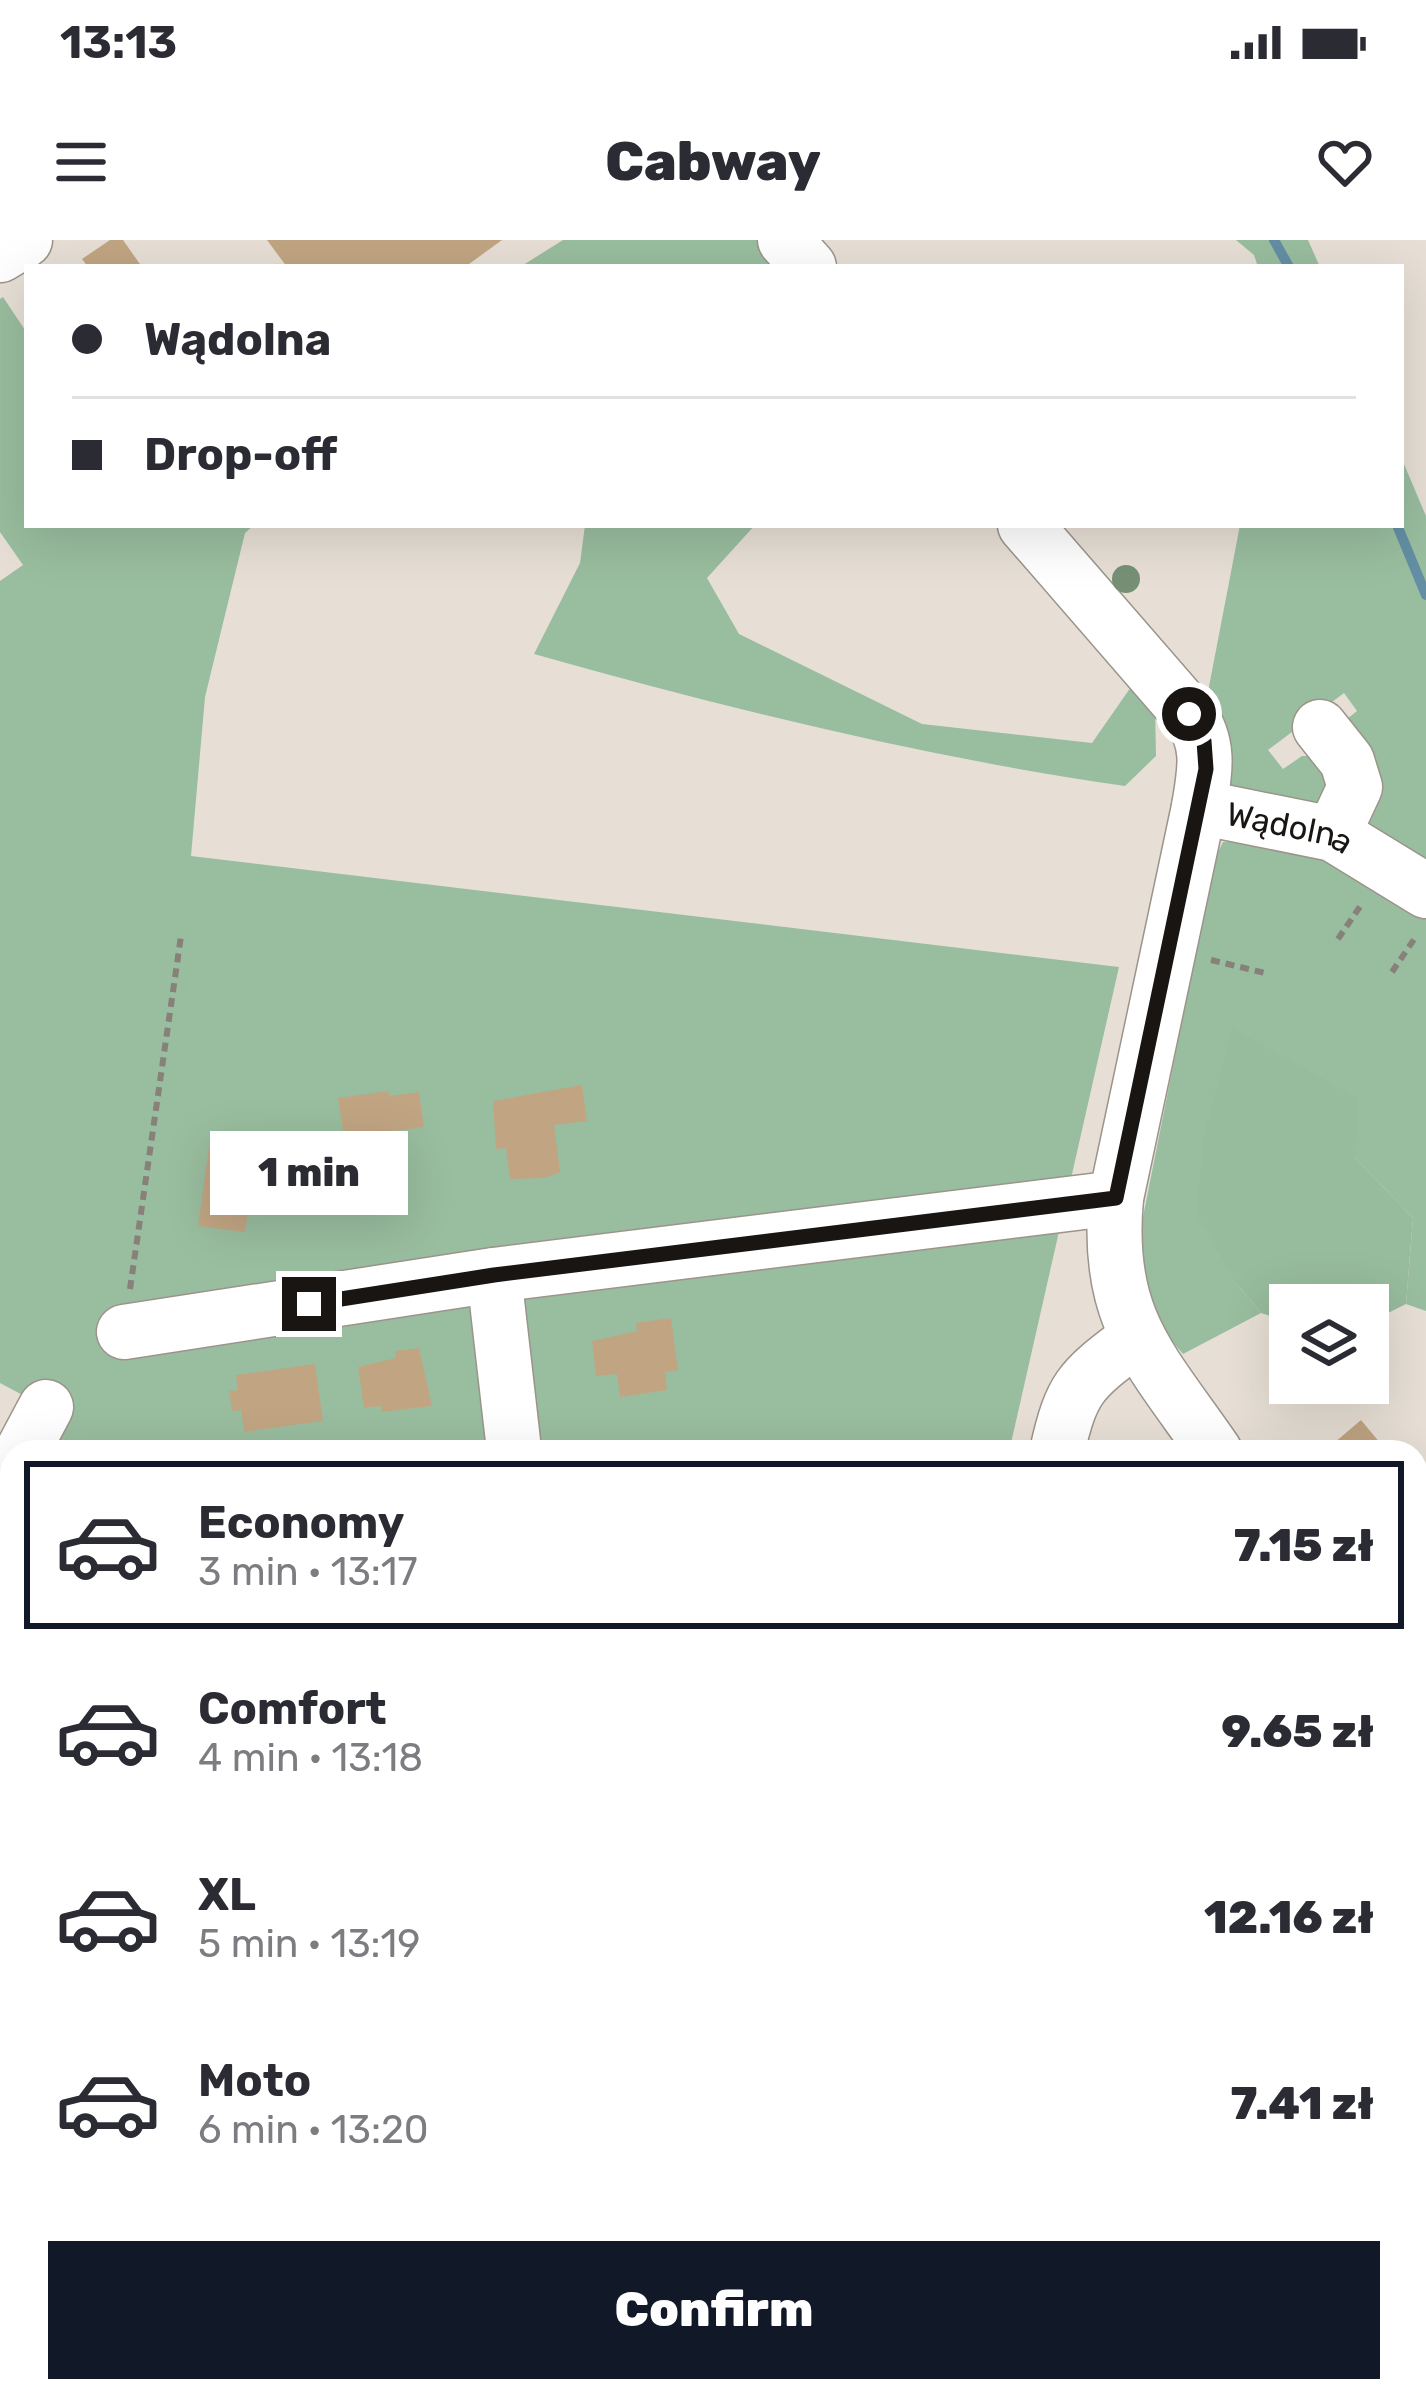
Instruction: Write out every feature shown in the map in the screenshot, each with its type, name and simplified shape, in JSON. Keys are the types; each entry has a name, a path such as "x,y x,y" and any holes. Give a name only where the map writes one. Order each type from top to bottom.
{"street":[{"path":"0,255 26,240"},
{"path":"785,240 806,264"},
{"name":"Wądolna","path":"1028,528 1199,728 1206,755 1199,807 1333,834 1426,891"},
{"path":"1320,727 1347,761 1354,787 1333,834"},
{"path":"1199,807 1116,1198 1113,1258 1136,1340 1206,1440"},
{"path":"124,1332 494,1275 1116,1198"},
{"path":"494,1275 513,1440"},
{"path":"1060,1440 1067,1405 1078,1385 1136,1340"}],"path":[{"path":"1392,972 1426,922"},
{"path":"124,1332 181,936"},
{"path":"1206,958 1265,973"}],"green space":[{"path":"563,240 759,240 781,264 525,264"},
{"path":"1236,240 1308,240 1319,264 1257,264 1254,255"},
{"path":"0,299 24,328 24,528 251,528 245,533 205,697 191,856 1119,967 1012,1440 36,1440 45,1407 0,1383 0,581 23,565 0,532"},
{"path":"1404,464 1426,516 1426,875 1364,841 1347,719 1357,711 1344,693 1268,750 1283,769 1302,756 1320,756 1337,804 1241,801 1225,783 1207,697 1239,528 1404,528"},
{"path":"585,528 752,528 707,578 739,634 922,724 1092,743 1133,684 1155,708 1156,756 1125,786 1050,774 827,730 534,654 580,563"},
{"path":"1223,842 1328,855 1426,919 1426,1311 1406,1304 1413,1218 1355,1158 1237,1284 1261,1313 1183,1354 1151,1307 1139,1237 1214,860"},
{"path":"1232,1028 1359,1099 1355,1158 1413,1218 1406,1304 1389,1312 1389,1284 1269,1284 1269,1315 1261,1313 1237,1284 1197,1216 1203,1140"}],"building":[{"path":"110,240 123,240 140,264 86,264 82,259"},
{"path":"267,240 502,240 469,264 285,264"},
{"path":"582,1085 587,1121 554,1125 560,1172 544,1178 510,1179 506,1148 496,1149 493,1101"},
{"path":"389,1091 389,1096 419,1092 424,1127 394,1131 395,1141 346,1148 338,1098"},
{"path":"211,1132 258,1140 253,1178 246,1177 243,1198 250,1198 245,1232 198,1226"},
{"path":"671,1318 678,1370 665,1372 667,1390 620,1397 617,1374 596,1376 592,1341 637,1331 636,1323"},
{"path":"419,1348 432,1406 382,1412 381,1406 364,1408 358,1367 396,1358 395,1351"},
{"path":"315,1364 323,1421 244,1432 241,1410 232,1411 229,1391 238,1390 236,1375"},
{"path":"1361,1420 1378,1440 1338,1440"}],"waterway":[{"path":"1274,240 1287,264"},
{"path":"1398,528 1426,595"}],"route":[{"path":"309,1304 494,1275 1116,1198 1206,769 1204,741 1189,714"}]}
